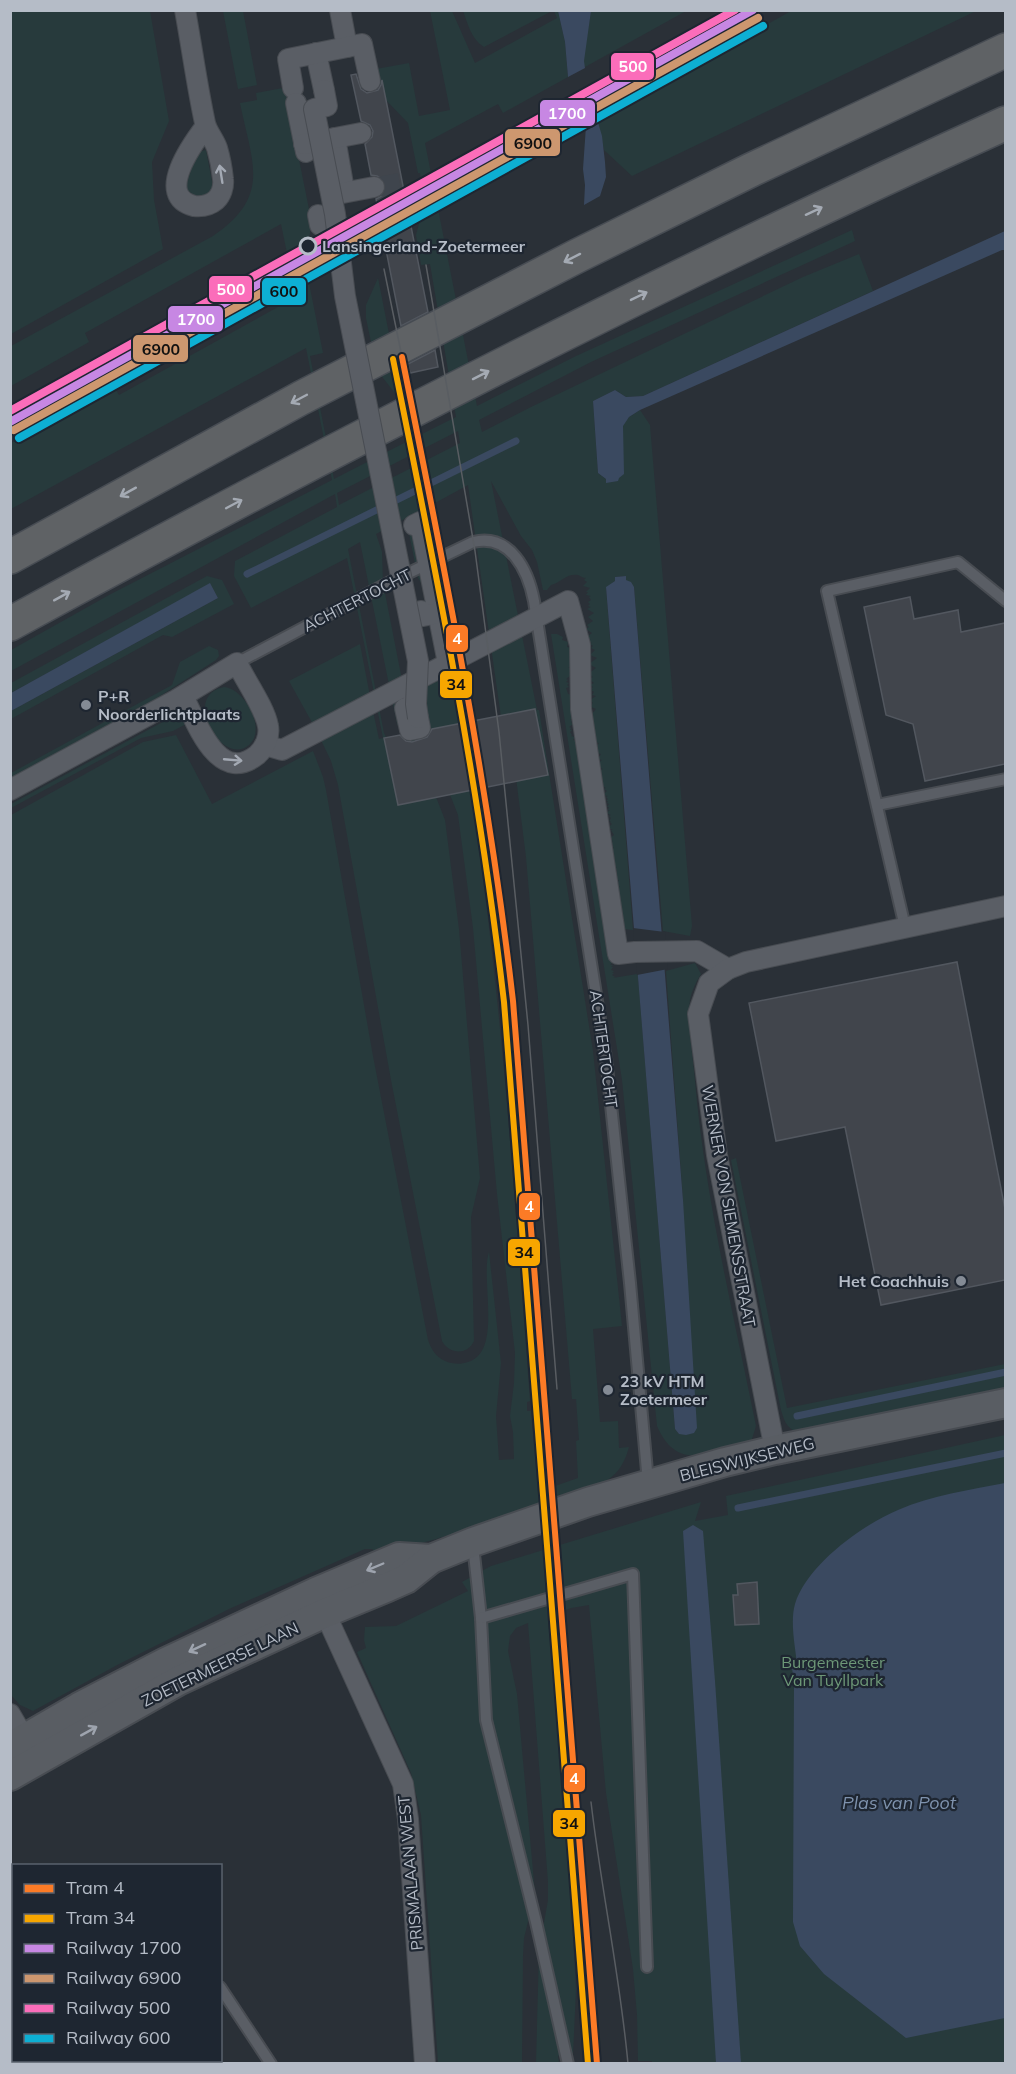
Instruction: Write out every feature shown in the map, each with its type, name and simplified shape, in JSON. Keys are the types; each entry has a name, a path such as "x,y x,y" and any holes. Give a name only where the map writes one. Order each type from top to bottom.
{"highway":[{"path":"10,557 301,398 662,213 1005,27"},
{"path":"662,213 1005,50"},
{"path":"10,624 288,475 586,321 827,205 1005,123"}],"street":[{"path":"185,10 206,126"},
{"path":"340,10 347,47"},
{"path":"361,133 335,138 305,148 292,90 288,59 362,44 370,81"},
{"path":"316,53 327,106 314,109 338,193"},
{"path":"292,90 323,85"},
{"path":"335,138 338,193 327,218 359,363 418,661 416,704 420,728 410,730 405,708 415,706 410,675"},
{"path":"338,193 374,187"},
{"path":"317,371 359,363"},
{"path":"414,525 420,522 429,563 430,612 448,663"},
{"path":"393,590 389,572 400,570"},
{"path":"265,745 282,750 410,675 448,663 568,601 580,645 581,709 618,954 698,951 728,969"},
{"path":"10,790 183,696 237,663 266,720 268,731 265,745 255,756 247,760 234,762 220,758 211,748 183,696"},
{"name":"WERNER VON SIEMENSSTRAAT","path":"775,1450 717,1155 698,1014 709,983 728,969 746,962 1005,906"},
{"name":"BLEISWIJKSEWEG","path":"483,1538 648,1484 775,1450 1005,1403"},
{"name":"ZOETERMEERSE LAAN","path":"10,1776 21,1740 178,1681 321,1603 406,1579 431,1559 483,1538"},
{"name":"PRISMALAAN WEST","path":"321,1603 403,1784 408,1820 425,2064"}],"lane":[{"name":"ACHTERTOCHT","path":"237,663 473,542 485,540 498,543 515,555 524,567 533,593 606,1058 648,1484"},
{"path":"905,927 827,591 958,562 1005,601"},
{"path":"877,805 1005,779"},
{"path":"483,1538 481,1617 486,1720 568,2064"},
{"path":"481,1617 633,1574 647,1967"},
{"path":"222,1990 271,2064"}],"green space":[{"path":"11,10 150,11 169,121 152,162 154,200 163,249 11,334"},
{"path":"463,10 552,11 484,47 473,36"},
{"path":"223,11 243,11 257,85 238,89"},
{"path":"430,11 452,11 475,63 557,18 554,11 558,11 565,42 568,77 503,113 498,104 425,143 477,406 576,356 852,230 855,241 591,362 479,420 482,432 803,277 859,254 873,291 643,396 626,397 615,390 593,401 598,473 606,479 622,438 623,425 629,417 640,410 650,425 692,926 690,936 663,931 634,587 625,576 615,577 615,581 606,588 633,930 624,929 622,926 618,887 620,887 617,885 619,880 617,880 615,868 617,867 613,860 615,859 612,849 614,848 611,843 613,842 610,840 614,835 611,830 613,830 608,828 612,824 609,821 611,815 606,813 610,810 607,807 608,801 606,801 608,796 603,795 607,791 602,786 604,784 601,784 600,777 602,776 599,771 603,769 598,763 602,760 598,759 601,754 597,753 596,747 599,743 595,742 593,730 595,729 592,722 594,721 591,720 593,715 591,715 596,709 589,706 593,703 590,700 596,696 592,695 593,687 590,685 594,683 589,679 593,677 588,674 596,668 589,664 597,658 590,655 595,650 591,648 592,643 587,637 592,633 586,629 589,627 587,625 593,621 588,617 594,613 587,609 591,607 588,606 590,604 588,602 591,596 586,595 590,588 583,586 587,582 584,580 586,578 574,575 543,590 532,550 521,536 491,481 537,710 539,710 593,1051 622,1326 593,1329 600,1422 618,1421 619,1448 629,1447 619,1469 600,1484 490,1522 406,1547 378,1553 372,1549 365,1549 229,1609 119,1664 33,1711 20,1705 10,1694 11,815 143,742 176,735 212,804 313,751 326,790 373,1056 428,1340 436,1355 448,1362 465,1363 479,1355 485,1344 488,1330 487,1264 489,1252 501,1363 496,1416 499,1460 514,1459 510,1416 515,1353 497,1194 473,928 458,815 447,787 409,745 397,724 360,542 348,549 384,733 436,797 445,820 459,929 480,1178 471,1217 474,1341 467,1349 458,1352 449,1349 442,1341 391,1080 338,785 331,761 320,738 373,711 379,739 383,738 347,558 251,608 234,576 235,561 337,507 335,494 11,671 11,650 109,595 332,480 306,348 11,509 11,443 114,386 119,395 296,297 281,224 85,333 89,342 11,386 11,346 213,236 232,221 244,207 251,192 253,177 249,143 240,103 257,100 256,93 288,87 288,105 311,219 304,258 323,353 310,356 334,479 406,442 397,396 376,366 366,318 366,305 378,278 410,440 456,417 430,264 421,265 416,235 424,205 420,173 418,173 408,123 384,98 376,69 409,63 419,116 450,110","holes":["458,431 460,443 415,466 413,454","409,456 411,468 339,505 337,493","468,485 503,731 510,730 526,857 572,1399 576,1399 579,1440 576,1441 578,1478 538,1492 531,1411 527,1411 527,1402 530,1401 496,987 462,740 469,738 424,509","408,517 418,578 427,592 439,661 425,685 424,703 429,732 413,736 383,583 382,552 376,534"]},
{"path":"591,11 686,11 585,67 583,61"},
{"path":"791,11 976,11 632,176 604,150 597,119"},
{"path":"206,150 213,187 209,193 197,197 187,190 186,184 198,152"},
{"path":"207,576 222,580 234,604 172,637 163,635 11,719 11,711 218,598 210,584 11,693 11,683"},
{"path":"551,634 563,637 562,640 568,642 567,647 572,651 569,658 571,658 572,665 568,668 570,668 571,675 566,679 569,683 567,685 569,687 566,688 568,694 573,695 570,707 573,710 573,715 571,715 574,717 570,720 573,724 569,727 572,730 571,736 575,737 573,740 578,741 576,746 578,746 580,759 578,760 581,760 579,765 582,767 580,770 582,771 610,959 612,960 610,965 613,965 611,970 614,971 612,975 615,977 613,978 637,974 638,976 675,1429 679,1434 683,1200 666,971 695,963 701,974 692,992 689,1009 700,1124 721,1254 756,1426 752,1439 747,1444 707,1454 695,1456 674,1449 665,1440 657,1426 622,1080"},
{"path":"360,644 370,696 314,726 289,681"},
{"path":"209,646 218,650 219,656 216,660 157,698 11,778 11,773 172,685 180,662"},
{"path":"224,687 232,689 246,702 255,720 254,738 249,745 238,749 228,747 218,739 205,715 206,703 211,693"},
{"path":"172,717 181,719 186,724 173,731 141,738 11,808 11,804"},
{"path":"736,1158 787,1408 1005,1364 1005,1390 796,1432 790,1428 781,1410 731,1160"},
{"name":"Burgemeester Van Tuyllpark","path":"1005,1435 1005,2063 652,2064 652,2061 638,2061 633,1969 606,1793 589,1605 571,1608 548,1617 571,1900 576,1990 573,2055 558,2056 559,2063 536,2063 539,1951 548,1900 548,1882 528,1623 516,1628 510,1636 508,1651 517,1694 535,1893 524,1938 522,2063 438,2063 421,1815 411,1773 357,1652 366,1648 365,1627 396,1626 468,1591 462,1582 491,1566 701,1502 695,1521 728,1515 726,1496"}],"water":[{"path":"558,11 591,11 585,68 568,77 565,42"},
{"path":"597,119 602,136 606,177 600,196 584,205 583,169 586,126"},
{"path":"1005,231 1005,250 640,410 629,417 623,426 624,474 618,481 606,483 606,479 598,473 593,401 615,390 626,397 643,396"},
{"path":"626,576 626,580 634,587 683,1200 697,1428 694,1433 686,1435 679,1434 675,1429 606,587 615,581 615,577"},
{"path":"210,583 218,598 11,711 11,693"},
{"name":"Plas van Poot","path":"1005,1483 1005,2018 906,2038 824,1974 800,1946 793,1922 794,1682 792,1668 797,1664 793,1634 795,1604 801,1589 823,1561 868,1526 898,1510 924,1500"},
{"path":"693,1525 703,1531 741,2063 716,2063 683,1531"}],"pier":[{"path":"633,928 665,932 668,969 637,975"}],"building":[{"path":"356,74 361,89 367,93 378,90 382,80 428,312 401,326 376,199 382,196 386,185 383,179 371,175 365,144 372,137 373,131 370,125 361,121 351,75"},
{"path":"435,350 438,367 410,373 408,364"},
{"path":"910,597 914,619 958,610 961,632 1005,623 1005,764 925,781 913,724 886,715 864,607"},
{"path":"535,709 548,775 398,805 384,738 400,735 406,741 412,742 427,737 432,729"},
{"path":"957,962 1005,1209 1005,1280 881,1305 845,1127 776,1141 749,1003"},
{"path":"757,1582 759,1624 735,1625 733,1595 738,1595 737,1584"}],"waterway":[{"path":"247,574 516,441"},
{"path":"797,1416 1006,1372"},
{"path":"738,1508 1006,1453"}],"tunnel":[{"path":"388,175 393,204"}],"tram line":[{"path":"426,265 475,551 499,732 528,1025 557,1389"},
{"path":"384,269 402,357"},
{"name":"4","path":"402,357 478,758 513,1001 597,2064"},
{"name":"34","path":"393,359 469,759 504,1002 588,2064"},
{"path":"591,1802 628,2064"},
{"path":"587,1935 590,2030 588,2064"}],"rail line":[{"name":"500","path":"10,411 735,10"},
{"name":"1700","path":"10,422 753,10"},
{"name":"6900","path":"14,430 758,18"},
{"name":"600","path":"19,438 763,26"}],"place":[{"name":"Lansingerland-Zoetermeer","path":"308,246"},
{"name":"P+R Noorderlichtplaats","path":"86,705"},
{"name":"Het Coachhuis","path":"961,1281"},
{"name":"23 kV HTM Zoetermeer","path":"608,1390"}]}
